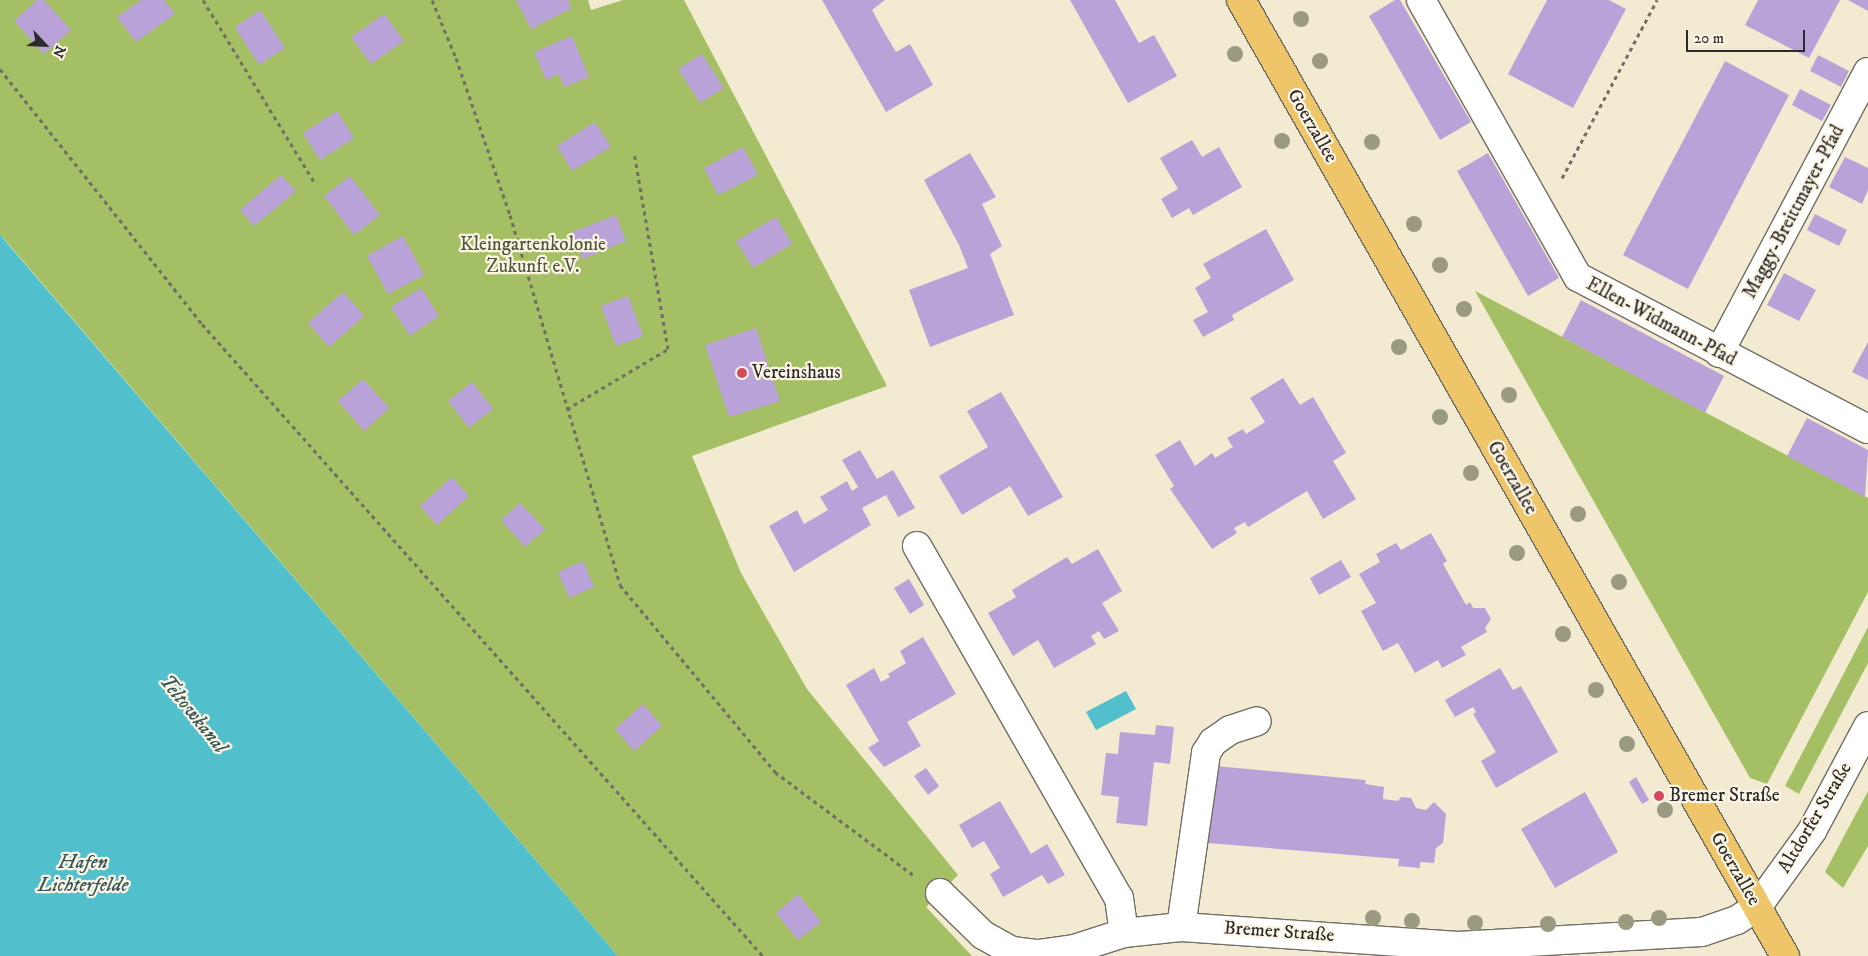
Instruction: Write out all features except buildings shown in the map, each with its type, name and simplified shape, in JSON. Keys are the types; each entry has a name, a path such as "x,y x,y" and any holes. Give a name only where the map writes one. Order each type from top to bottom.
{"main road":[{"name":"Goerzallee","path":"1241,0 1785,956"}],"street":[{"name":"Ellen-Widmann-Pfad","path":"1421,0 1578,277 1719,353 1868,429"},
{"name":"Maggy-Breittmayer-Pfad","path":"1719,353 1868,72"},
{"path":"917,546 1119,898 1124,933"},
{"path":"1181,927 1206,753 1214,742 1230,730 1257,721"},
{"name":"Altdorfer Straße","path":"1757,907 1812,830 1868,726"},
{"name":"Bremer Straße","path":"940,894 983,935 1012,951 1038,954 1074,949 1124,933 1181,927 1458,946 1702,932 1737,920 1757,907"}],"path":[{"path":"203,0 314,182"},
{"path":"432,0 456,58 510,214 620,585 775,772 860,839 940,894"},
{"path":"1542,214 1657,0"},
{"path":"0,69 202,324 763,956"},
{"path":"567,409 668,349 634,153"}],"green space":[{"name":"Kleingartenkolonie Zukunft e.V.","path":"0,0 588,0 591,10 623,0 684,0 887,386 692,456 741,573 807,689 958,875 926,907 972,956 618,956 0,234"},
{"path":"1475,291 1868,498 1868,592 1767,784 1750,778"},
{"path":"1868,627 1868,663 1799,794 1785,786"},
{"path":"1868,791 1868,846 1843,888 1825,872"}],"water":[{"path":"0,234 7,243 618,956 0,956"},
{"path":"1126,691 1136,709 1096,730 1086,712"}],"place":[{"name":"Vereinshaus","path":"742,373"},
{"name":"Bremer Straße","path":"1659,796"}],"water label":[{"name":"Teltowkanal","path":"193,714"},
{"name":"Hafen Lichterfelde","path":"83,874"}]}
